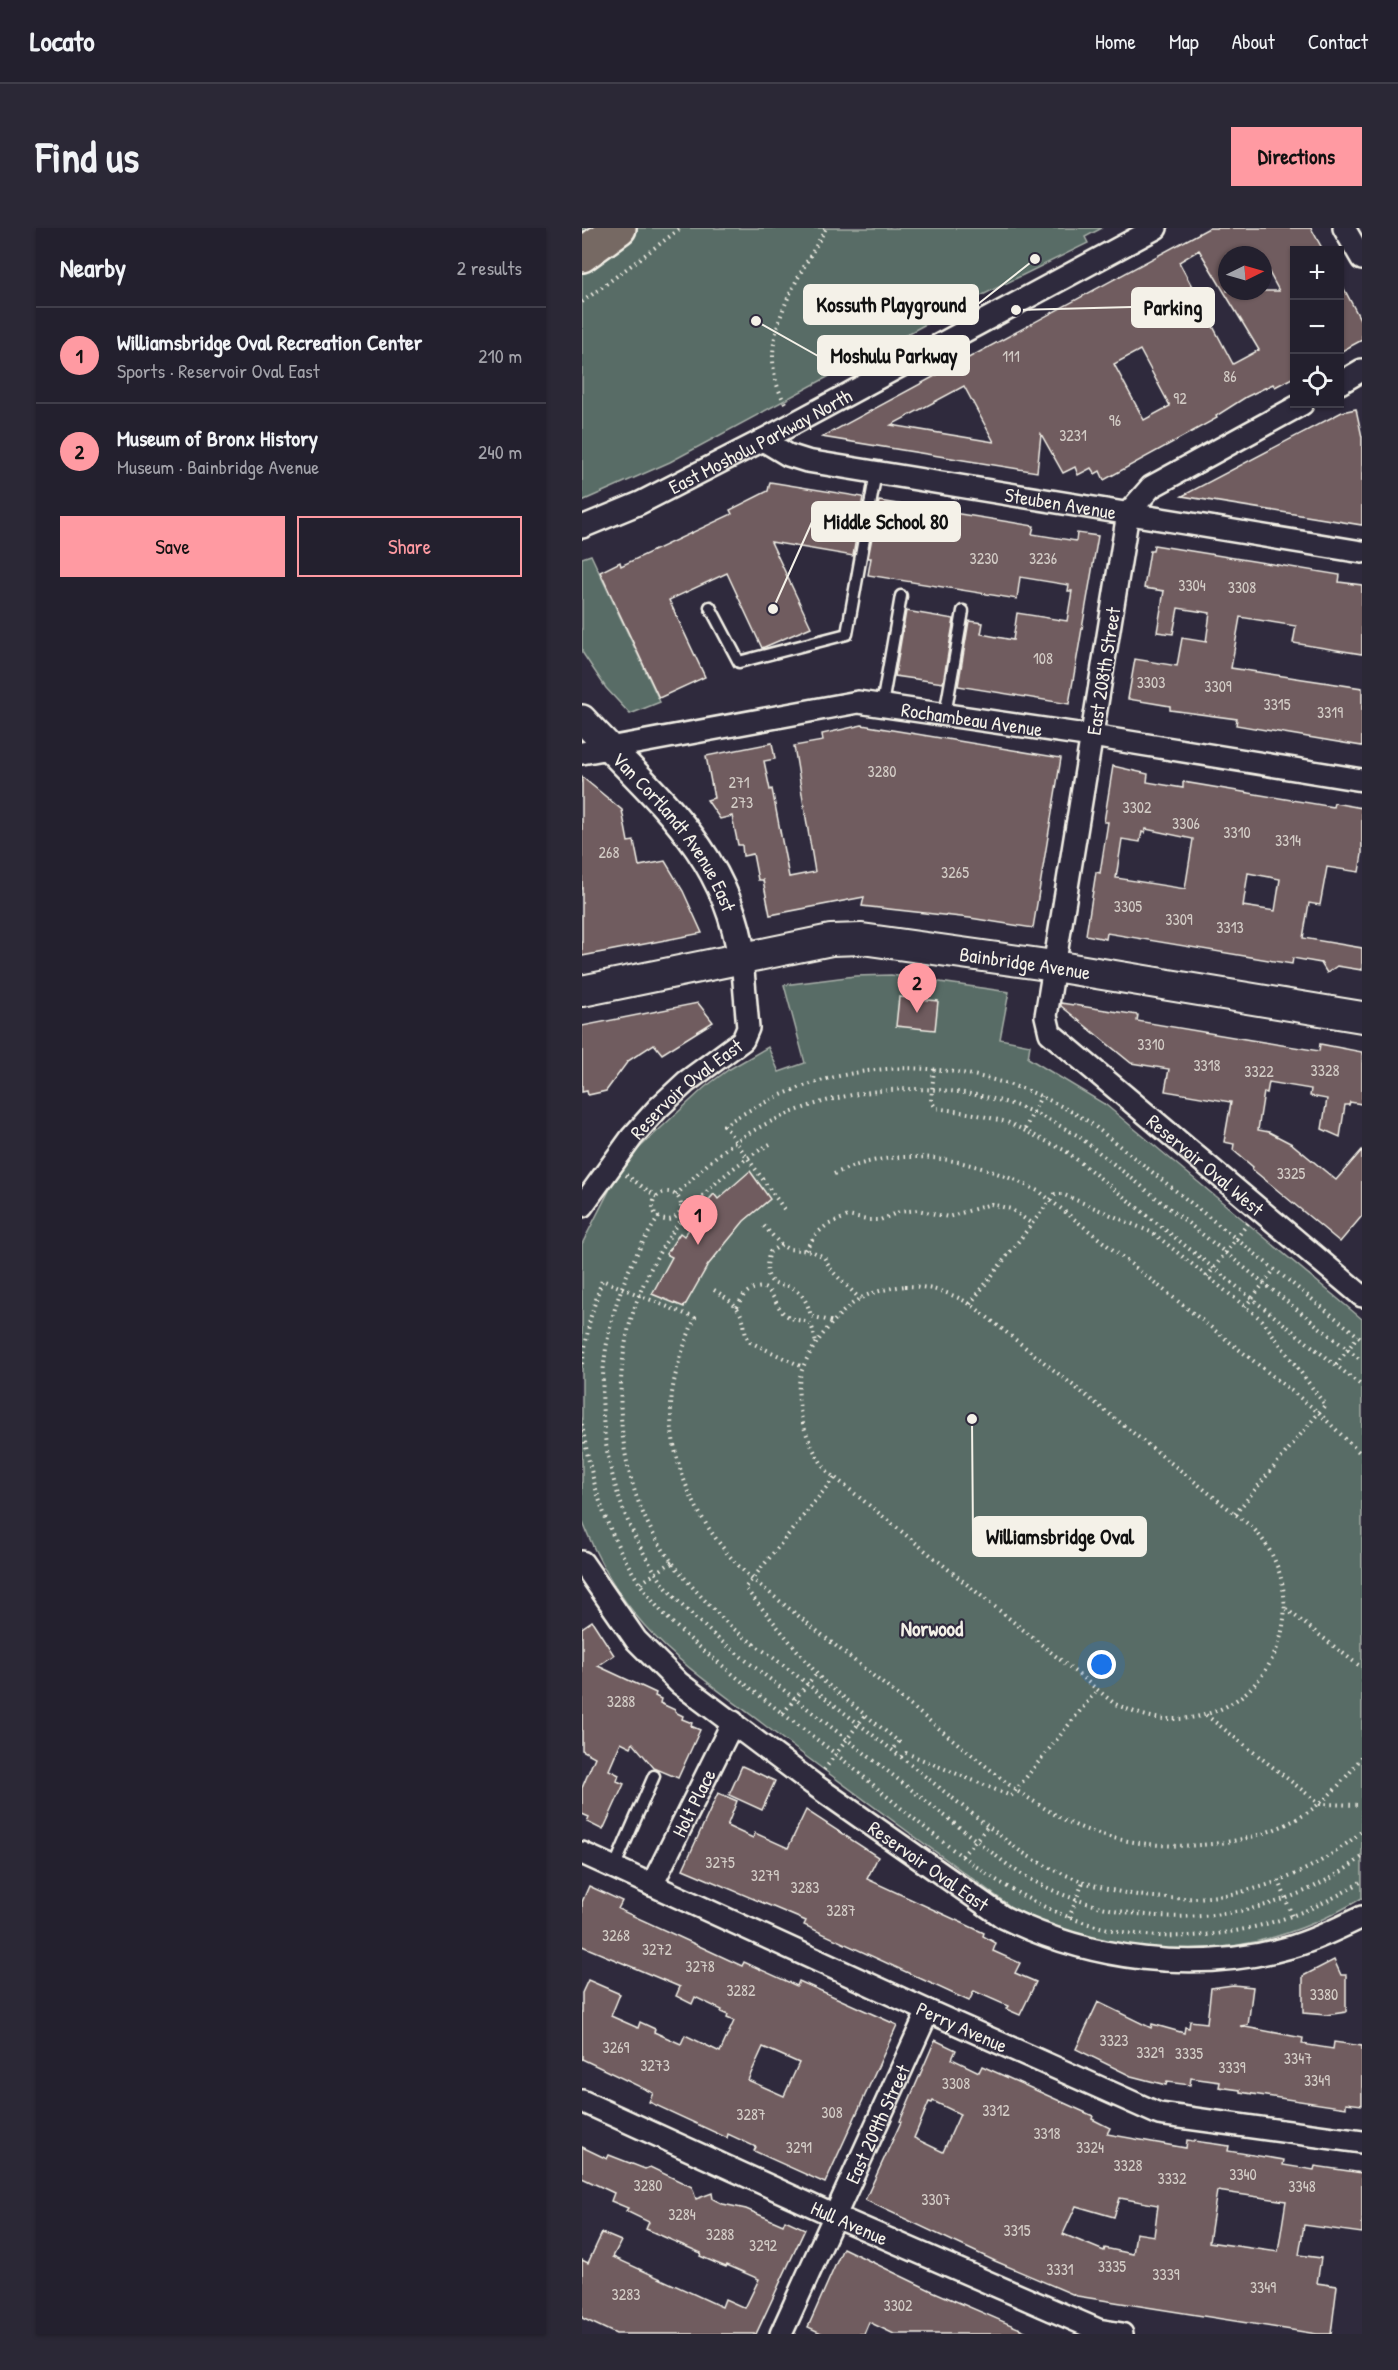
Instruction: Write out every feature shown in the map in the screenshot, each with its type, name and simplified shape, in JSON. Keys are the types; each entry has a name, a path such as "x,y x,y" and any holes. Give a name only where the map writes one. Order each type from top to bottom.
{"main road":[{"path":"582,255 619,228"},
{"name":"Bainbridge Avenue","path":"582,991 831,940 862,939 1054,966 1362,1017"}],"street":[{"name":"East Mosholu Parkway North","path":"582,527 658,494 763,440 1156,228"},
{"path":"1344,228 1362,259"},
{"path":"1344,380 1362,370"},
{"path":"1128,513 1151,487 1295,408"},
{"name":"Steuben Avenue","path":"763,440 797,458 1362,552"},
{"name":"East 208th Street","path":"1050,1033 1046,1016 1128,513"},
{"name":"Rochambeau Avenue","path":"582,753 858,702 1092,736 1362,780"},
{"name":"Van Cortlandt Avenue East","path":"582,719 674,813 705,858 734,916 742,959"},
{"name":"Reservoir Oval East","path":"582,1206 632,1137 658,1108 686,1082 743,1040 748,1021 742,959"},
{"name":"Reservoir Oval West","path":"1050,1033 1362,1296"},
{"name":"Reservoir Oval East","path":"582,1562 636,1640 679,1683 813,1784 1003,1917 1037,1933 1103,1953 1177,1961 1249,1957 1291,1947 1362,1917"},
{"name":"Holt Place","path":"652,1885 733,1722"},
{"name":"Perry Avenue","path":"582,1853 928,2012 1159,2114 1362,2142"},
{"name":"East 209th Street","path":"781,2334 928,2012"},
{"name":"Hull Avenue","path":"582,2101 835,2216 1098,2330 1122,2334"}],"lane":[{"path":"710,607 739,662 847,634 876,472"},
{"path":"882,705 901,596"},
{"path":"945,715 963,611"},
{"path":"614,1868 654,1776"}],"path":[{"path":"582,302 681,228"},
{"path":"785,403 776,388 772,367 775,334 779,319 826,228"},
{"path":"784,1209 724,1125 790,1090 838,1076 868,1071 891,1068 934,1069 999,1082 1041,1096 1088,1121 1360,1337 1335,1365"},
{"path":"934,1069 931,1101 936,1108 990,1118 1025,1130 1066,1151 1362,1386"},
{"path":"676,1195 736,1141 787,1114 842,1096 891,1090 932,1089 978,1095 1033,1112 1077,1135 1362,1361"},
{"path":"1025,1130 1041,1096"},
{"path":"770,1144 727,1172 681,1216 659,1252 638,1295 622,1362 620,1406 624,1443 633,1481 649,1524 672,1562 701,1597 729,1624 859,1723 988,1826 1043,1865 1083,1882 1139,1897 1200,1899 1254,1889 1303,1870 1344,1846 1362,1831"},
{"path":"834,1174 852,1166 886,1159 942,1159 998,1172 1040,1192 1318,1412 1362,1455"},
{"path":"621,1172 657,1197"},
{"path":"672,1191 681,1199 681,1216 663,1220 654,1213 653,1201 660,1192 672,1191"},
{"path":"970,1304 1055,1194 1062,1194 1153,1233 1268,1326 1325,1405 1235,1514"},
{"path":"805,1250 816,1234 827,1224 848,1216 867,1221 880,1220 899,1212 918,1210 948,1217 992,1204 1011,1209 1032,1224"},
{"path":"659,1217 630,1266 610,1325 603,1360 601,1407 605,1446 615,1487 642,1549 656,1573 687,1610 716,1638 975,1841 1030,1880 1077,1900 1136,1914 1200,1916 1230,1913 1286,1898 1334,1876 1362,1857"},
{"path":"1207,1277 1251,1219"},
{"path":"764,1226 781,1245 788,1249 818,1252 824,1257 832,1271 860,1299"},
{"path":"781,1245 774,1248 768,1257 766,1267 769,1278 774,1283 788,1286 801,1294 811,1316 834,1323"},
{"path":"1245,1307 1275,1269"},
{"path":"582,1365 590,1319 602,1280 695,1318 681,1352 672,1395 672,1427 677,1456 686,1483 715,1539 751,1578 1017,1791 1049,1812 1077,1826 1110,1838 1153,1845 1196,1845 1240,1839 1274,1829 1320,1804 1362,1757"},
{"path":"917,1286 940,1291 970,1304 1235,1514 1262,1538 1273,1556 1283,1584 1285,1609 1279,1645 1263,1674 1243,1696 1222,1709 1184,1719 1151,1717 1115,1704 834,1478 817,1459 802,1420 800,1379 803,1367 825,1331 860,1299 887,1288 917,1286"},
{"path":"737,1307 751,1289 761,1287 768,1289 787,1316 808,1322 814,1329 817,1345"},
{"path":"714,1290 731,1300 737,1307 750,1342 803,1367"},
{"path":"582,1424 595,1493 613,1539 640,1583 673,1623 963,1856 1010,1890 1045,1908 1098,1927 1169,1935 1232,1932 1263,1926 1317,1906 1362,1881"},
{"path":"834,1478 745,1588 816,1674 899,1742 892,1750"},
{"path":"640,1583 672,1562"},
{"path":"1285,1609 1362,1668"},
{"path":"783,1713 816,1674"},
{"path":"901,1757 906,1753 1011,1796 1097,1690"},
{"path":"813,1784 865,1715"},
{"path":"1206,1715 1320,1804 1362,1805"},
{"path":"963,1856 988,1826"},
{"path":"1278,1880 1292,1916"},
{"path":"1069,1918 1083,1882"}],"green space":[{"path":"582,228 1102,228 1085,237 1088,243 952,310 670,462 582,501"},
{"path":"591,555 660,702 630,714 606,688 582,652 582,558"},
{"path":"891,975 1009,992 1000,1039 1030,1045 1028,1058 1106,1105 1362,1319 1362,1898 1320,1920 1277,1936 1233,1946 1188,1950 1143,1948 1098,1940 1054,1927 1011,1907 855,1793 671,1652 644,1625 625,1601 608,1575 588,1534 582,1520 582,1244 614,1181 635,1152 705,1087 728,1070 768,1047 779,1072 805,1063 784,985 855,976"}],"building":[{"path":"1209,228 1311,228 1321,246 1290,246 1290,379 1275,387 1273,384 1246,397 1216,416 1217,418 1104,480 1100,471 1095,474 1091,468 1078,475 1075,467 1063,473 1041,434 1037,472 822,437","holes":["1218,246 1272,246 1272,278 1279,291 1272,291 1272,300 1229,300 1259,350 1233,364 1179,262 1199,250 1218,282","1140,350 1170,406 1144,420 1114,364","964,386 994,442 891,425"]},
{"path":"1344,289 1362,323 1362,340 1344,350"},
{"path":"1356,409 1362,437 1362,525 1182,496 1342,412"},
{"path":"770,482 863,497 853,556 771,542 811,627 762,648 727,573 669,600 705,677 659,698 600,572 620,562 621,566 732,514 730,510 768,491"},
{"path":"879,501 1034,526 1032,534 1076,541 1077,533 1098,536 1069,704 958,686 969,621 983,623 981,634 1013,640 1017,613 1067,621 1072,591 1068,591 1069,585 1020,577 1017,599 868,575 871,558 868,558"},
{"path":"1154,545 1340,575 1339,582 1362,585 1362,654 1293,643 1296,626 1240,617 1231,668 1362,688 1362,746 1236,725 1237,719 1170,710 1170,706 1128,699 1135,659 1177,666 1182,638 1206,642 1210,613 1178,608 1173,634 1157,632 1164,591 1144,588 1150,551 1153,551"},
{"path":"906,611 954,619 943,683 895,676"},
{"path":"862,725 1061,758 1033,928 970,918 862,906 864,897 770,915 763,880 758,880 753,854 743,856 742,845 738,845 732,816 720,819 707,800 714,798 706,756 772,743 775,759 764,761 770,790 772,789 789,877 815,872 794,746 823,741 822,734"},
{"path":"1113,766 1148,774 1147,782 1183,788 1183,782 1333,807 1334,803 1362,808 1362,854 1359,872 1327,867 1320,905 1309,903 1303,938 1362,948 1362,970 1337,966 1327,973 1321,963 1293,958 1292,964 1107,933 1106,939 1086,935 1096,872 1100,873 1108,822 1104,822","holes":["1146,829 1193,839 1185,889 1116,878 1122,839 1140,842 1142,832 1145,833","1248,873 1280,879 1275,911 1243,906"]},
{"path":"582,777 622,810 628,842 634,841 639,866 665,861 683,891 702,933 582,956"},
{"path":"899,997 938,1001 935,1030 896,1026"},
{"path":"698,1003 713,1022 662,1054 654,1044 628,1061 606,1091 588,1095 587,1091 582,1092 582,1026"},
{"path":"1061,1003 1138,1015 1137,1021 1251,1040 1319,1051 1320,1044 1362,1052 1362,1104 1350,1102 1349,1105 1345,1105 1340,1137 1322,1129 1327,1099 1310,1096 1311,1089 1269,1082 1267,1093 1264,1092 1258,1130 1269,1132 1292,1144 1336,1180 1362,1150 1362,1216 1340,1242 1252,1169 1253,1167 1233,1150 1234,1144 1224,1142 1231,1102 1165,1091 1169,1069 1131,1063 1061,1006"},
{"path":"750,1171 770,1199 744,1221 708,1265 684,1307 652,1294 672,1257 666,1254 680,1233 684,1236 698,1218 697,1213 714,1194 718,1199"},
{"path":"592,1621 614,1655 598,1666 656,1693 655,1696 661,1699 660,1703 675,1710 683,1716 682,1719 692,1723 691,1726 700,1730 678,1778 654,1768 633,1743 631,1747 621,1742 609,1770 619,1775 617,1781 624,1784 603,1830 587,1822 589,1817 582,1814 582,1788 595,1757 582,1750 582,1628"},
{"path":"742,1766 775,1781 762,1810 729,1795"},
{"path":"718,1793 737,1801 727,1826 753,1838 755,1833 788,1848 806,1810 878,1857 867,1879 984,1933 983,1936 996,1943 993,1951 1020,1963 1015,1973 1036,1982 1020,2015 1006,2009 1008,2006 974,1991 969,2001 804,1925 806,1921 683,1869"},
{"path":"589,1886 622,1901 618,1909 742,1966 744,1962 797,1986 799,1981 897,2025 825,2183 754,2151 756,2147 728,2134 727,2138 649,2102 653,2093 582,2059 582,1993 588,1980 620,1994 611,2016 638,2028 640,2022 655,2029 654,2032 681,2044 685,2035 720,2052 734,2021 727,2018 728,2015 721,2012 722,2010 695,1997 692,2004 676,1996 680,1987 582,1946 582,1902","holes":["763,2047 799,2063 784,2096 748,2080"]},
{"path":"1334,1960 1341,1975 1346,1975 1346,2012 1326,2015 1303,2013 1303,1976"},
{"path":"1233,1985 1253,1987 1248,2025 1240,2026 1303,2038 1302,2044 1333,2049 1334,2042 1362,2046 1362,2105 1346,2103 1346,2108 1240,2092 1240,2090 1219,2087 1220,2082 1191,2078 1190,2085 1167,2082 1166,2085 1131,2076 1076,2049 1098,2002 1151,2028 1152,2024 1184,2033 1185,2027 1189,2028 1190,2021 1207,2023 1211,1988"},
{"path":"935,2040 956,2050 952,2059 979,2072 982,2066 1093,2116 1092,2119 1110,2128 1107,2134 1186,2148 1187,2140 1229,2146 1228,2151 1284,2160 1283,2165 1314,2170 1315,2166 1362,2173 1362,2233 1304,2225 1299,2255 1321,2258 1317,2283 1337,2286 1331,2334 1317,2334 1077,2296 995,2261 865,2200","holes":["933,2101 960,2114 943,2152 914,2138 929,2102","1217,2191 1286,2201 1278,2252 1209,2242","1120,2198 1158,2205 1154,2236 1136,2233 1133,2254 1105,2248 1104,2251 1063,2234 1076,2206 1114,2217"]},
{"path":"582,2147 607,2159 609,2155 645,2169 650,2167 692,2187 696,2199 712,2193 713,2199 723,2204 746,2209 783,2225 785,2220 805,2229 756,2334 616,2334 582,2318 582,2260 588,2263 602,2233 621,2241 613,2257 722,2307 725,2299 745,2308 759,2279 700,2256 701,2253 646,2229 649,2222 626,2211 628,2208 611,2201 614,2193 582,2178"},
{"path":"843,2248 930,2290 1032,2334 894,2334 869,2322 864,2334 823,2334 808,2327"}],"place":[{"name":"Kossuth Playground","path":"1035,259"},
{"name":"Parking","path":"1016,310"},
{"name":"Moshulu Parkway","path":"756,321"},
{"name":"Middle School 80","path":"773,609"},
{"name":"Museum of Bronx History","path":"917,1013"},
{"name":"Williamsbridge Oval Recreation Center","path":"698,1245"},
{"name":"Williamsbridge Oval","path":"972,1419"}],"district":[{"name":"Norwood","path":"932,1628"}]}
